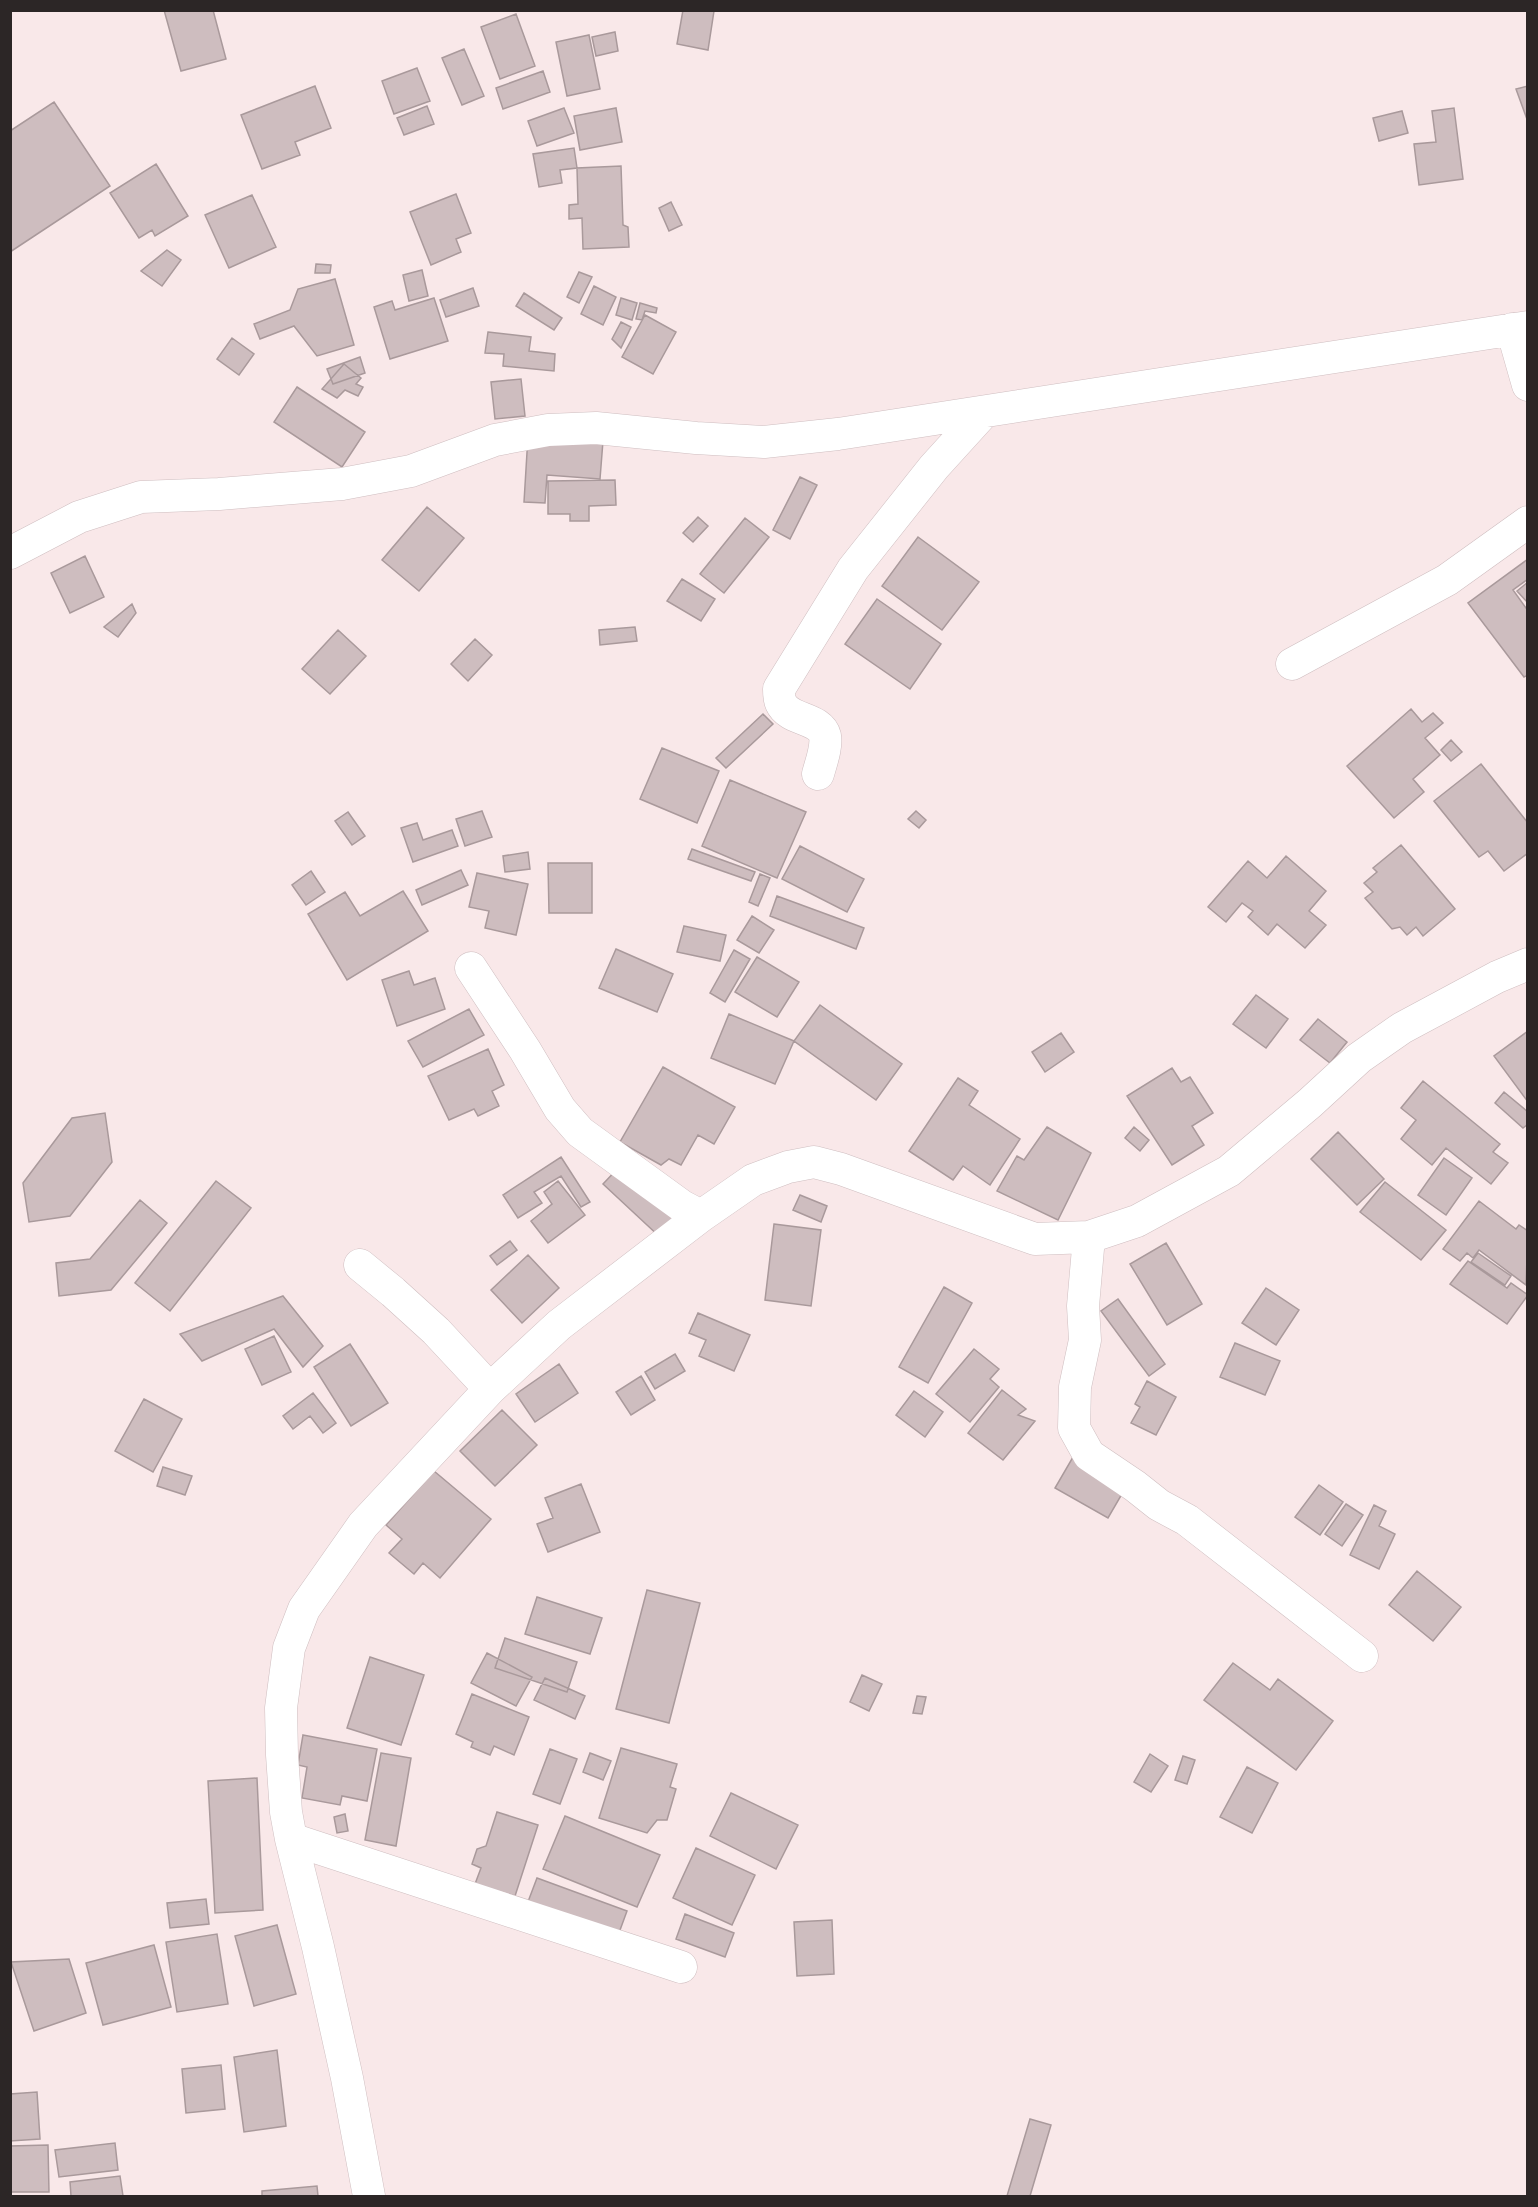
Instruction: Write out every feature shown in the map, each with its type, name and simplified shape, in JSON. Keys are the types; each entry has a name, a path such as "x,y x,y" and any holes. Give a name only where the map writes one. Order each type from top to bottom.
{"street":[{"path":"10,553 79,518 141,497 219,494 342,484 411,471 495,440 548,430 596,428 764,442 838,434 984,412 1520,328 1527,386"},
{"path":"818,774 825,746 825,736 820,727 788,712 781,703 779,688 853,569 934,467 984,412"},
{"path":"1292,664 1447,580 1527,522"},
{"path":"369,2196 347,2078 291,1839 282,1755 281,1708 289,1648 304,1609 363,1525 490,1389 559,1325 700,1216 753,1179 788,1167 814,1162 841,1169 1035,1239 1089,1237 1137,1221 1229,1171 1310,1103 1359,1058 1402,1028 1497,977 1527,964"},
{"path":"471,968 525,1050 560,1110 580,1132 682,1206 700,1216"},
{"path":"1089,1237 1083,1306 1085,1340 1075,1387 1074,1428 1089,1455 1159,1505 1187,1520 1362,1656"},
{"path":"360,1265 436,1331 490,1389"},
{"path":"291,1839 681,1967"}],"building":[{"path":"164,10 213,10 226,59 181,71"},
{"path":"683,10 714,11 708,50 677,44"},
{"path":"516,14 535,66 500,79 481,27"},
{"path":"615,32 618,51 596,56 592,37"},
{"path":"589,35 600,89 567,96 556,42"},
{"path":"464,49 484,96 462,105 442,58"},
{"path":"417,68 430,101 394,114 382,81"},
{"path":"543,71 550,92 503,109 496,88"},
{"path":"315,86 331,128 295,142 300,155 262,169 241,115"},
{"path":"1528,86 1528,122 1516,89"},
{"path":"54,102 110,186 10,252 10,131"},
{"path":"427,106 434,124 404,135 397,118"},
{"path":"564,108 574,133 537,146 528,121"},
{"path":"616,108 622,142 580,150 574,116"},
{"path":"1454,108 1463,179 1419,185 1414,144 1436,142 1432,111"},
{"path":"1402,111 1408,133 1379,141 1373,118"},
{"path":"574,148 577,168 560,170 562,183 539,187 533,154"},
{"path":"156,164 188,216 155,236 152,230 139,238 110,193"},
{"path":"621,166 623,225 628,227 629,247 583,249 582,218 569,219 569,205 578,204 577,168"},
{"path":"456,194 471,233 456,239 461,252 431,265 410,212"},
{"path":"252,195 276,247 229,268 205,215"},
{"path":"671,202 682,225 669,231 659,208"},
{"path":"167,250 181,260 162,286 141,271"},
{"path":"316,264 331,265 330,273 315,273"},
{"path":"422,270 428,296 409,301 403,275"},
{"path":"579,272 592,277 579,303 567,297"},
{"path":"335,279 354,345 317,356 294,326 260,339 254,324 290,310 298,289"},
{"path":"594,286 616,297 603,325 581,314"},
{"path":"473,288 479,306 446,317 440,300"},
{"path":"524,293 562,318 554,330 516,306"},
{"path":"434,298 448,341 390,359 374,307 392,301 395,310"},
{"path":"621,298 637,303 632,320 616,315"},
{"path":"640,303 657,308 656,313 645,311 642,320 636,319"},
{"path":"645,315 676,332 653,374 622,357"},
{"path":"621,322 631,327 621,348 612,339"},
{"path":"488,332 531,337 529,351 555,354 554,371 503,366 504,354 485,353"},
{"path":"232,338 254,354 239,375 217,359"},
{"path":"360,357 365,373 333,384 327,369"},
{"path":"344,364 361,378 356,384 363,387 358,396 345,390 337,398 322,389"},
{"path":"521,379 525,416 495,419 491,382"},
{"path":"297,387 365,432 342,467 274,422"},
{"path":"528,436 603,441 600,479 547,475 545,503 524,502"},
{"path":"800,477 817,485 790,539 773,530"},
{"path":"615,480 616,505 589,506 589,521 570,521 570,514 548,514 548,481"},
{"path":"427,507 464,538 419,591 382,560"},
{"path":"698,517 708,526 693,542 683,533"},
{"path":"745,518 769,537 724,593 700,574"},
{"path":"918,537 979,582 942,630 882,586"},
{"path":"85,556 104,597 70,613 51,573"},
{"path":"1528,559 1528,579 1513,590 1526,608 1528,607 1528,675 1524,677 1468,603"},
{"path":"682,579 715,599 701,621 667,601"},
{"path":"1528,582 1528,603 1517,591"},
{"path":"877,599 941,644 910,689 845,644"},
{"path":"132,604 136,613 118,637 104,627"},
{"path":"635,627 637,641 600,645 599,630"},
{"path":"338,630 366,656 330,694 302,669"},
{"path":"475,639 492,655 468,681 451,664"},
{"path":"1411,709 1422,722 1433,713 1443,723 1425,738 1440,755 1413,779 1424,792 1394,818 1347,766"},
{"path":"763,714 773,724 726,768 716,758"},
{"path":"1451,740 1462,752 1451,761 1441,750"},
{"path":"662,748 719,771 697,823 640,799"},
{"path":"1481,764 1528,823 1528,853 1504,871 1488,851 1479,857 1434,801"},
{"path":"730,780 806,812 777,878 702,846"},
{"path":"482,811 492,837 465,846 456,819"},
{"path":"916,811 926,820 919,828 908,819"},
{"path":"348,812 365,836 352,845 335,821"},
{"path":"417,823 423,840 452,830 458,846 413,862 401,828"},
{"path":"1401,845 1455,909 1423,936 1416,927 1407,935 1400,927 1392,929 1365,898 1373,892 1364,883 1377,872 1373,868"},
{"path":"800,846 864,879 847,912 782,879"},
{"path":"692,849 755,872 751,881 688,859"},
{"path":"528,852 530,869 505,872 503,856"},
{"path":"1286,856 1326,891 1309,911 1326,925 1305,948 1277,924 1268,935 1248,917 1253,911 1242,903 1226,922 1208,907 1248,861 1267,878"},
{"path":"548,863 592,863 592,913 549,913"},
{"path":"461,870 468,885 422,905 416,890"},
{"path":"311,871 325,892 306,905 292,885"},
{"path":"477,873 528,884 516,935 485,928 489,911 469,907"},
{"path":"760,874 770,878 758,906 749,902"},
{"path":"403,891 428,931 347,980 308,914 345,892 360,916"},
{"path":"777,896 864,928 856,949 770,916"},
{"path":"752,916 774,930 759,953 737,940"},
{"path":"684,926 726,935 720,961 677,952"},
{"path":"616,949 673,974 657,1012 599,988"},
{"path":"734,950 750,959 725,1002 710,993"},
{"path":"757,957 799,982 777,1017 735,992"},
{"path":"409,971 414,985 435,978 445,1009 397,1026 382,980"},
{"path":"1256,995 1288,1019 1266,1048 1233,1024"},
{"path":"820,1005 902,1064 876,1100 794,1041"},
{"path":"469,1009 484,1035 423,1067 408,1041"},
{"path":"729,1014 794,1041 775,1084 711,1058"},
{"path":"1318,1019 1347,1042 1330,1063 1300,1040"},
{"path":"1528,1031 1528,1102 1494,1056"},
{"path":"1061,1033 1074,1052 1045,1072 1032,1052"},
{"path":"488,1049 504,1085 492,1091 499,1106 478,1116 474,1109 449,1120 428,1076"},
{"path":"663,1067 735,1107 714,1144 698,1135 681,1165 669,1159 661,1165 620,1142"},
{"path":"1172,1068 1181,1082 1190,1077 1213,1113 1192,1126 1204,1145 1172,1165 1127,1096"},
{"path":"958,1078 978,1091 969,1105 1020,1139 990,1185 963,1166 953,1180 909,1151"},
{"path":"1423,1081 1500,1144 1493,1152 1508,1163 1491,1184 1446,1148 1432,1165 1401,1139 1416,1120 1401,1108"},
{"path":"1504,1092 1528,1112 1528,1124 1523,1128 1495,1103"},
{"path":"105,1113 112,1162 70,1216 29,1222 23,1183 72,1118"},
{"path":"1047,1127 1091,1153 1058,1220 997,1191 1017,1156 1024,1160"},
{"path":"1134,1127 1149,1140 1140,1151 1125,1138"},
{"path":"1338,1132 1384,1179 1357,1205 1311,1159"},
{"path":"561,1157 590,1202 581,1207 561,1176 534,1192 542,1203 518,1218 503,1195"},
{"path":"1444,1158 1472,1178 1446,1215 1418,1195"},
{"path":"621,1165 680,1219 662,1239 603,1184"},
{"path":"216,1181 251,1208 170,1311 135,1283"},
{"path":"558,1181 585,1215 548,1243 531,1221 552,1204 544,1192"},
{"path":"1385,1182 1446,1230 1421,1260 1360,1212"},
{"path":"800,1195 827,1206 821,1222 793,1210"},
{"path":"140,1200 167,1223 111,1290 59,1296 56,1263 90,1259"},
{"path":"1479,1201 1516,1229 1519,1225 1528,1231 1526,1285 1479,1250 1473,1258 1467,1253 1460,1261 1443,1249"},
{"path":"774,1224 821,1230 811,1306 765,1300"},
{"path":"510,1241 517,1250 497,1265 490,1256"},
{"path":"1166,1243 1202,1304 1167,1325 1130,1264"},
{"path":"1478,1253 1511,1276 1505,1285 1471,1262"},
{"path":"528,1255 559,1288 522,1323 491,1290"},
{"path":"1468,1261 1507,1288 1511,1283 1528,1295 1507,1324 1450,1284"},
{"path":"944,1287 972,1303 928,1383 899,1367"},
{"path":"1266,1288 1299,1310 1276,1345 1242,1323"},
{"path":"283,1296 323,1346 303,1367 274,1329 202,1361 180,1334"},
{"path":"1118,1299 1165,1364 1149,1376 1101,1311"},
{"path":"698,1313 750,1335 734,1371 699,1356 706,1340 689,1333"},
{"path":"274,1336 291,1372 262,1385 245,1349"},
{"path":"1235,1343 1280,1361 1265,1395 1220,1377"},
{"path":"350,1344 388,1403 351,1426 314,1367"},
{"path":"974,1349 999,1369 990,1379 999,1387 970,1422 936,1394"},
{"path":"675,1354 685,1371 655,1389 645,1372"},
{"path":"559,1364 578,1393 535,1422 516,1394"},
{"path":"641,1376 655,1400 631,1415 616,1392"},
{"path":"1147,1381 1176,1397 1156,1435 1131,1423 1140,1407 1135,1404"},
{"path":"1002,1390 1026,1409 1018,1415 1035,1421 1003,1460 968,1433"},
{"path":"914,1391 943,1412 925,1437 896,1415"},
{"path":"313,1393 336,1423 323,1433 310,1416 293,1429 283,1416"},
{"path":"144,1399 182,1419 153,1472 115,1451"},
{"path":"502,1410 537,1445 495,1486 460,1451"},
{"path":"1073,1457 1126,1487 1108,1518 1055,1488"},
{"path":"163,1467 192,1476 185,1495 157,1486"},
{"path":"434,1471 491,1519 440,1578 423,1563 414,1574 389,1553 402,1539 386,1525"},
{"path":"581,1484 600,1532 548,1552 537,1524 553,1518 545,1498"},
{"path":"1319,1485 1343,1502 1320,1535 1295,1517"},
{"path":"1346,1504 1363,1515 1342,1546 1325,1534"},
{"path":"1374,1505 1386,1511 1379,1526 1395,1534 1379,1569 1350,1555"},
{"path":"1417,1571 1461,1607 1433,1641 1389,1605"},
{"path":"647,1590 700,1603 669,1723 616,1709"},
{"path":"537,1597 602,1618 590,1654 525,1634"},
{"path":"505,1638 577,1662 567,1692 495,1668"},
{"path":"487,1653 532,1677 516,1706 471,1683"},
{"path":"370,1657 424,1675 401,1745 347,1728"},
{"path":"1233,1663 1270,1690 1278,1679 1333,1721 1296,1770 1204,1700"},
{"path":"862,1675 882,1684 869,1711 850,1702"},
{"path":"545,1678 585,1696 575,1719 534,1700"},
{"path":"472,1694 529,1717 514,1755 494,1746 490,1755 471,1747 473,1742 456,1734"},
{"path":"917,1696 926,1697 922,1714 913,1713"},
{"path":"303,1735 377,1749 367,1801 342,1796 340,1805 302,1798 307,1767 298,1765"},
{"path":"621,1748 677,1764 670,1787 676,1789 667,1820 657,1820 647,1833 599,1818"},
{"path":"550,1749 577,1759 560,1804 533,1794"},
{"path":"381,1753 411,1758 396,1846 365,1840"},
{"path":"590,1753 611,1761 603,1780 583,1772"},
{"path":"1150,1754 1168,1766 1151,1792 1134,1782"},
{"path":"1183,1756 1195,1760 1187,1784 1175,1780"},
{"path":"1247,1767 1278,1783 1252,1833 1220,1817"},
{"path":"257,1778 263,1910 215,1913 208,1781"},
{"path":"731,1793 798,1825 776,1869 710,1836"},
{"path":"497,1812 538,1825 515,1896 475,1884 481,1868 472,1864 477,1849 486,1846"},
{"path":"345,1814 348,1831 337,1833 334,1817"},
{"path":"565,1816 660,1855 637,1907 543,1869"},
{"path":"696,1848 755,1875 732,1925 673,1898"},
{"path":"537,1878 627,1911 616,1941 526,1907"},
{"path":"206,1899 209,1924 170,1928 167,1903"},
{"path":"685,1914 734,1933 725,1957 676,1939"},
{"path":"832,1920 834,1974 797,1976 794,1922"},
{"path":"277,1925 296,1994 254,2006 235,1936"},
{"path":"217,1934 228,2004 177,2012 166,1942"},
{"path":"154,1945 171,2007 103,2025 86,1963"},
{"path":"69,1959 86,2013 34,2031 11,1962"},
{"path":"277,2050 286,2126 244,2132 234,2057"},
{"path":"221,2065 225,2109 186,2113 182,2069"},
{"path":"37,2092 40,2139 10,2141 10,2094"},
{"path":"1030,2119 1051,2125 1030,2196 1007,2196"},
{"path":"115,2143 118,2170 59,2177 55,2150"},
{"path":"48,2145 49,2192 10,2192 10,2146"},
{"path":"120,2176 123,2196 71,2196 70,2182"},
{"path":"317,2186 318,2196 262,2196 262,2191"}]}
